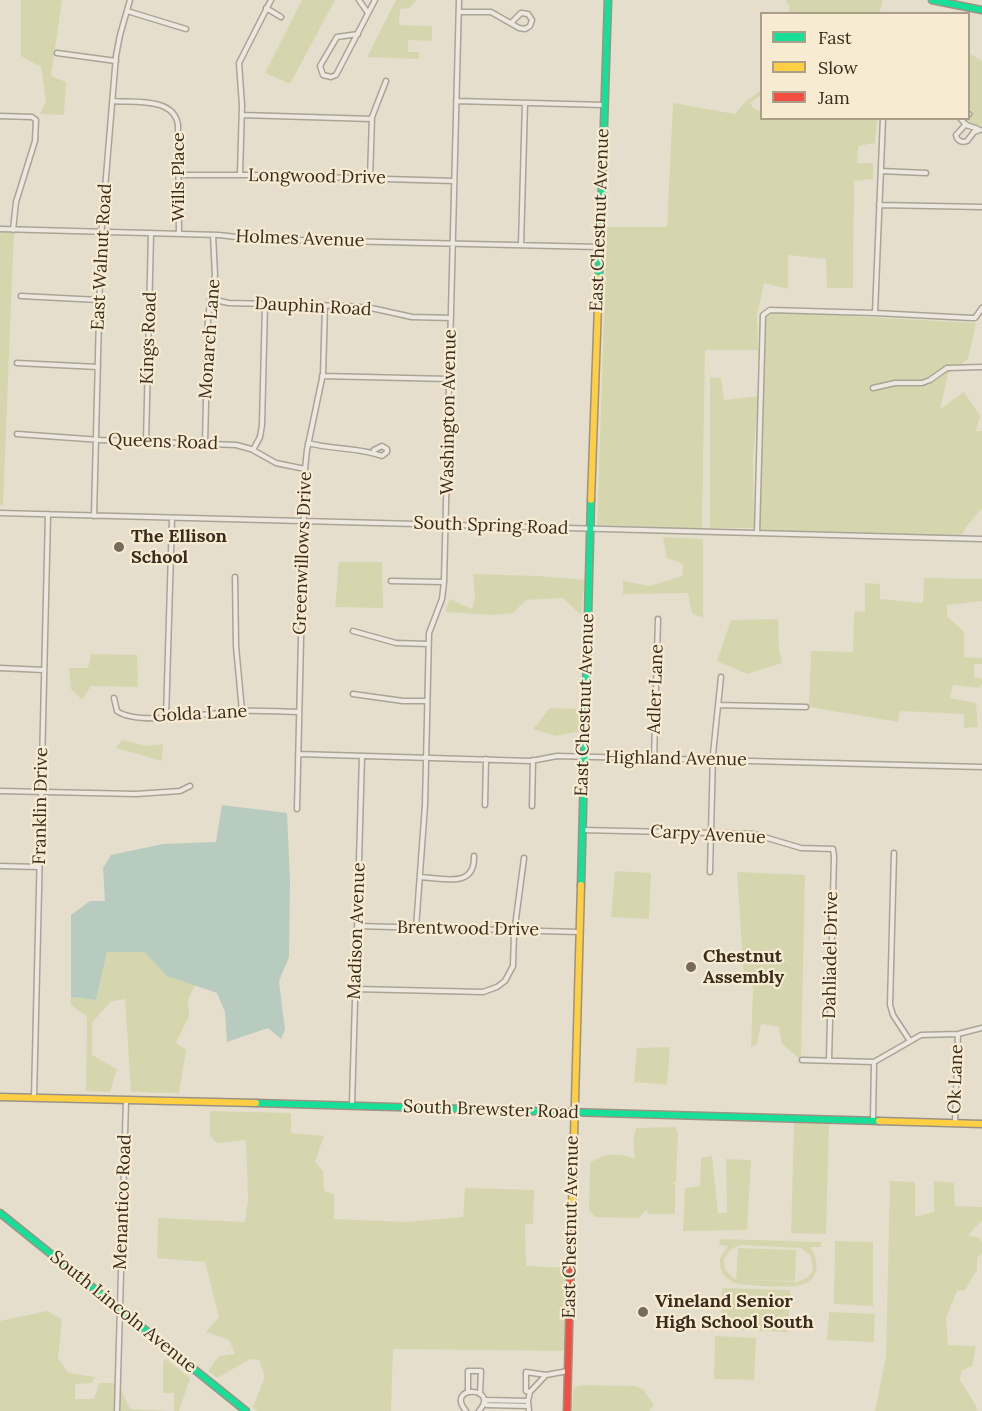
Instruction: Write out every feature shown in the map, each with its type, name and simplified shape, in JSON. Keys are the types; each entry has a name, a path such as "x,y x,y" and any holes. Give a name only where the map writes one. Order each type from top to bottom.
{"street":[{"name":"East Walnut Road","path":"94,516 101,232 116,61 120,35 130,0"},
{"path":"240,175 242,115 239,63 271,0"},
{"path":"359,0 368,13"},
{"path":"357,34 336,37 320,66 323,75 331,78 336,75 375,0"},
{"name":"Washington Avenue","path":"416,928 426,758 428,644 429,633 442,599 444,582 459,0"},
{"name":"East Chestnut Avenue","path":"567,1411 590,529 608,0"},
{"path":"932,0 982,10"},
{"path":"267,8 281,17"},
{"path":"127,10 186,29"},
{"path":"459,12 491,12 519,28 525,29 530,26 532,20 528,14 524,13 517,15 511,23"},
{"path":"57,53 116,61"},
{"path":"370,178 372,119 386,81"},
{"name":"Wills Place","path":"112,101 164,106 175,115 178,125 179,234"},
{"path":"456,101 604,105"},
{"path":"521,245 525,103"},
{"path":"242,115 372,119"},
{"path":"0,116 34,117 36,126 35,141 16,202 13,230"},
{"path":"875,313 883,120"},
{"path":"962,120 981,130"},
{"path":"966,124 956,135 963,142 967,141 974,132 981,130"},
{"path":"881,171 926,173"},
{"name":"Longwood Drive","path":"179,175 454,181"},
{"path":"879,205 982,207"},
{"name":"Holmes Avenue","path":"0,229 213,235 254,239 599,247"},
{"name":"Kings Road","path":"146,442 151,233"},
{"name":"Monarch Lane","path":"205,444 210,299 215,276 213,235"},
{"path":"21,296 99,300"},
{"name":"Dauphin Road","path":"210,299 229,303 366,307 412,318 451,318"},
{"path":"253,450 260,437 262,425 265,304"},
{"name":"Greenwillows Drive","path":"297,809 305,469 322,376 325,306"},
{"path":"757,533 763,315 770,310 975,318 982,308"},
{"path":"17,363 98,367"},
{"path":"873,388 895,383 922,383 947,368 982,367"},
{"path":"322,376 449,380"},
{"name":"Queens Road","path":"17,434 96,440 236,445 253,450 276,463 305,469"},
{"path":"308,443 333,449 366,450 382,456 387,452 387,448 382,446 374,450"},
{"name":"South Spring Road","path":"0,513 982,539"},
{"name":"Franklin Drive","path":"34,1098 48,514"},
{"path":"166,718 172,518"},
{"path":"235,577 236,646 242,711"},
{"path":"391,580 444,582"},
{"name":"Adler Lane","path":"654,759 658,619"},
{"path":"353,631 400,644 428,644"},
{"path":"0,669 44,670"},
{"path":"710,872 712,760 721,677"},
{"path":"353,694 403,701 427,701"},
{"name":"Golda Lane","path":"114,698 115,707 126,716 166,718 242,711 299,712"},
{"path":"718,705 806,707"},
{"name":"Highland Avenue","path":"298,754 532,760 551,756 982,767"},
{"name":"Madison Avenue","path":"352,1106 362,756"},
{"path":"485,805 486,759"},
{"path":"532,760 532,806"},
{"path":"0,791 156,793 180,791 190,786"},
{"name":"Carpy Avenue","path":"582,830 754,834 797,847 833,849"},
{"name":"Dahliadel Drive","path":"829,1060 833,849"},
{"path":"894,853 890,1005 893,1015 910,1041"},
{"path":"420,877 454,879 467,877 473,870 474,856"},
{"path":"355,989 483,992 492,990 505,981 513,966 524,858"},
{"path":"0,866 39,867"},
{"name":"Brentwood Drive","path":"357,926 579,933"},
{"path":"802,1060 874,1062 927,1034 957,1034 982,1028"},
{"name":"Ok Lane","path":"955,1123 957,1034"},
{"path":"873,1120 874,1062"},
{"name":"South Brewster Road","path":"0,1097 982,1124"},
{"name":"Menantico Road","path":"117,1411 126,1100"},
{"name":"South Lincoln Avenue","path":"0,1213 246,1411"},
{"path":"466,1411 461,1401 468,1392 468,1371 481,1371 480,1394 487,1405 528,1406 530,1392 546,1375"},
{"path":"530,1392 526,1391 526,1372 546,1375 568,1371"},
{"path":"468,1392 474,1391 480,1394"},
{"path":"480,1411 484,1403"}],"green space":[{"path":"21,0 62,0 51,76 66,82 64,115 40,114 46,101 41,67 21,56"},
{"path":"302,0 335,0 290,84 265,73"},
{"path":"396,0 417,0 409,8 400,9 399,25 432,26 432,41 408,40 408,52 419,52 419,59 367,57"},
{"path":"786,0 883,0 880,12 788,12 790,6"},
{"path":"970,54 982,61 982,125 970,125 964,120 970,120 973,112 970,108"},
{"path":"760,91 760,96 750,103 754,109 760,112 760,120 877,120 875,143 858,146 857,163 873,163 873,179 854,181 853,288 827,288 826,259 788,255 788,289 764,283 757,315 758,350 705,350 702,529 597,525 607,227 667,227 673,103 735,114 745,102"},
{"path":"0,228 14,229 3,505 0,505"},
{"path":"774,312 976,323 968,359 948,374 940,409 964,392 980,416 976,431 982,431 982,508 966,527 961,537 759,531 765,324 766,315"},
{"path":"710,377 721,378 724,400 759,396 753,456 754,528 710,528"},
{"path":"663,537 703,539 703,618 692,613 688,593 623,594 623,581 650,586 682,576 683,564 667,558"},
{"path":"339,562 382,562 383,608 335,607"},
{"path":"473,574 585,580 581,615 563,598 526,600 513,613 496,615 445,612 450,599 472,609 475,597"},
{"path":"924,578 982,579 982,601 947,605 947,616 964,632 964,657 982,658 982,664 974,664 974,677 982,679 982,684 978,688 953,685 950,698 976,703 978,727 964,728 964,714 900,711 898,722 809,707 811,651 853,652 854,612 865,611 865,583 880,584 880,599 923,603"},
{"path":"778,619 782,663 747,674 717,661 731,620"},
{"path":"91,654 137,655 138,687 91,686 82,700 71,689 69,668 88,668"},
{"path":"550,708 580,709 581,731 556,736 533,729"},
{"path":"122,740 145,746 163,744 162,761 116,748"},
{"path":"615,871 651,873 649,919 611,917"},
{"path":"737,872 805,875 801,1060 782,1044 779,1027 761,1024 757,1044 751,1047 753,987 744,977"},
{"path":"107,952 144,952 167,976 195,985 188,1000 189,1016 176,1043 186,1050 179,1093 131,1092 125,999 110,1002 92,1023 92,1055 117,1069 110,1092 86,1091 87,1017 70,1004 71,997 96,1000"},
{"path":"670,1047 667,1085 634,1082 637,1048"},
{"path":"210,1111 291,1113 291,1133 324,1136 315,1162 323,1171 324,1191 334,1194 334,1219 407,1222 463,1217 465,1188 534,1190 533,1224 525,1224 526,1266 571,1268 569,1351 393,1349 391,1411 257,1411 253,1407 265,1376 259,1360 250,1359 217,1378 208,1371 219,1356 235,1354 229,1340 206,1332 219,1317 205,1262 157,1258 158,1218 245,1222 248,1199 246,1140 217,1143 210,1136"},
{"path":"794,1122 829,1124 826,1234 791,1233"},
{"path":"675,1127 678,1132 676,1182 672,1182 675,1184 675,1214 649,1214 646,1210 639,1218 595,1217 589,1210 590,1163 601,1157 612,1155 623,1155 635,1159 633,1141 636,1128"},
{"path":"712,1156 718,1213 727,1213 726,1159 751,1160 747,1230 683,1231 685,1188 700,1186 701,1158"},
{"path":"890,1181 915,1182 915,1217 934,1212 934,1181 954,1183 955,1206 982,1207 982,1220 968,1236 979,1237 982,1243 982,1253 977,1258 977,1270 965,1290 957,1291 946,1318 948,1345 976,1346 972,1366 961,1371 960,1380 978,1409 975,1411 875,1411 886,1357"},
{"path":"720,1239 821,1242 821,1247 810,1247 817,1263 812,1279 801,1285 787,1286 749,1285 727,1279 721,1270 720,1258 728,1246 719,1245","holes":["740,1245 801,1248 811,1256 813,1270 808,1277 797,1282 738,1280 795,1281 796,1250 738,1248 736,1280 725,1270 724,1259 731,1249"]},
{"path":"835,1241 873,1242 873,1306 834,1304"},
{"path":"722,1288 790,1290 788,1332 721,1329"},
{"path":"47,1311 62,1319 58,1359 69,1373 95,1377 92,1383 75,1384 75,1399 94,1399 99,1383 118,1383 130,1409 173,1411 0,1411 0,1321"},
{"path":"829,1312 875,1314 874,1342 827,1340"},
{"path":"715,1336 756,1338 754,1380 714,1379"},
{"path":"166,1359 190,1378 179,1411 174,1411 174,1393 163,1393 163,1362"},
{"path":"581,1385 635,1386 643,1389 654,1405 649,1411 572,1411 573,1388"}],"shaded area":[{"path":"222,805 287,813 290,881 289,957 279,981 285,1030 281,1039 268,1028 227,1042 225,1012 217,993 167,976 144,952 107,952 96,1000 71,997 71,915 90,901 105,901 103,868 111,855 163,844 216,842"}],"traffic: fast":[{"path":"599,278 608,0"},
{"path":"932,0 982,10"},
{"path":"581,885 591,500"},
{"path":"256,1103 879,1121"},
{"path":"0,1213 246,1411"}],"traffic: slow":[{"path":"591,500 599,278"},
{"path":"572,1208 581,885"},
{"path":"0,1097 256,1103"},
{"path":"879,1121 982,1124"}],"traffic: jam":[{"path":"567,1411 572,1208"}],"place":[{"name":"The Ellison School","path":"119,547"},
{"name":"Chestnut Assembly","path":"691,967"},
{"name":"Vineland Senior High School South","path":"643,1312"}]}
